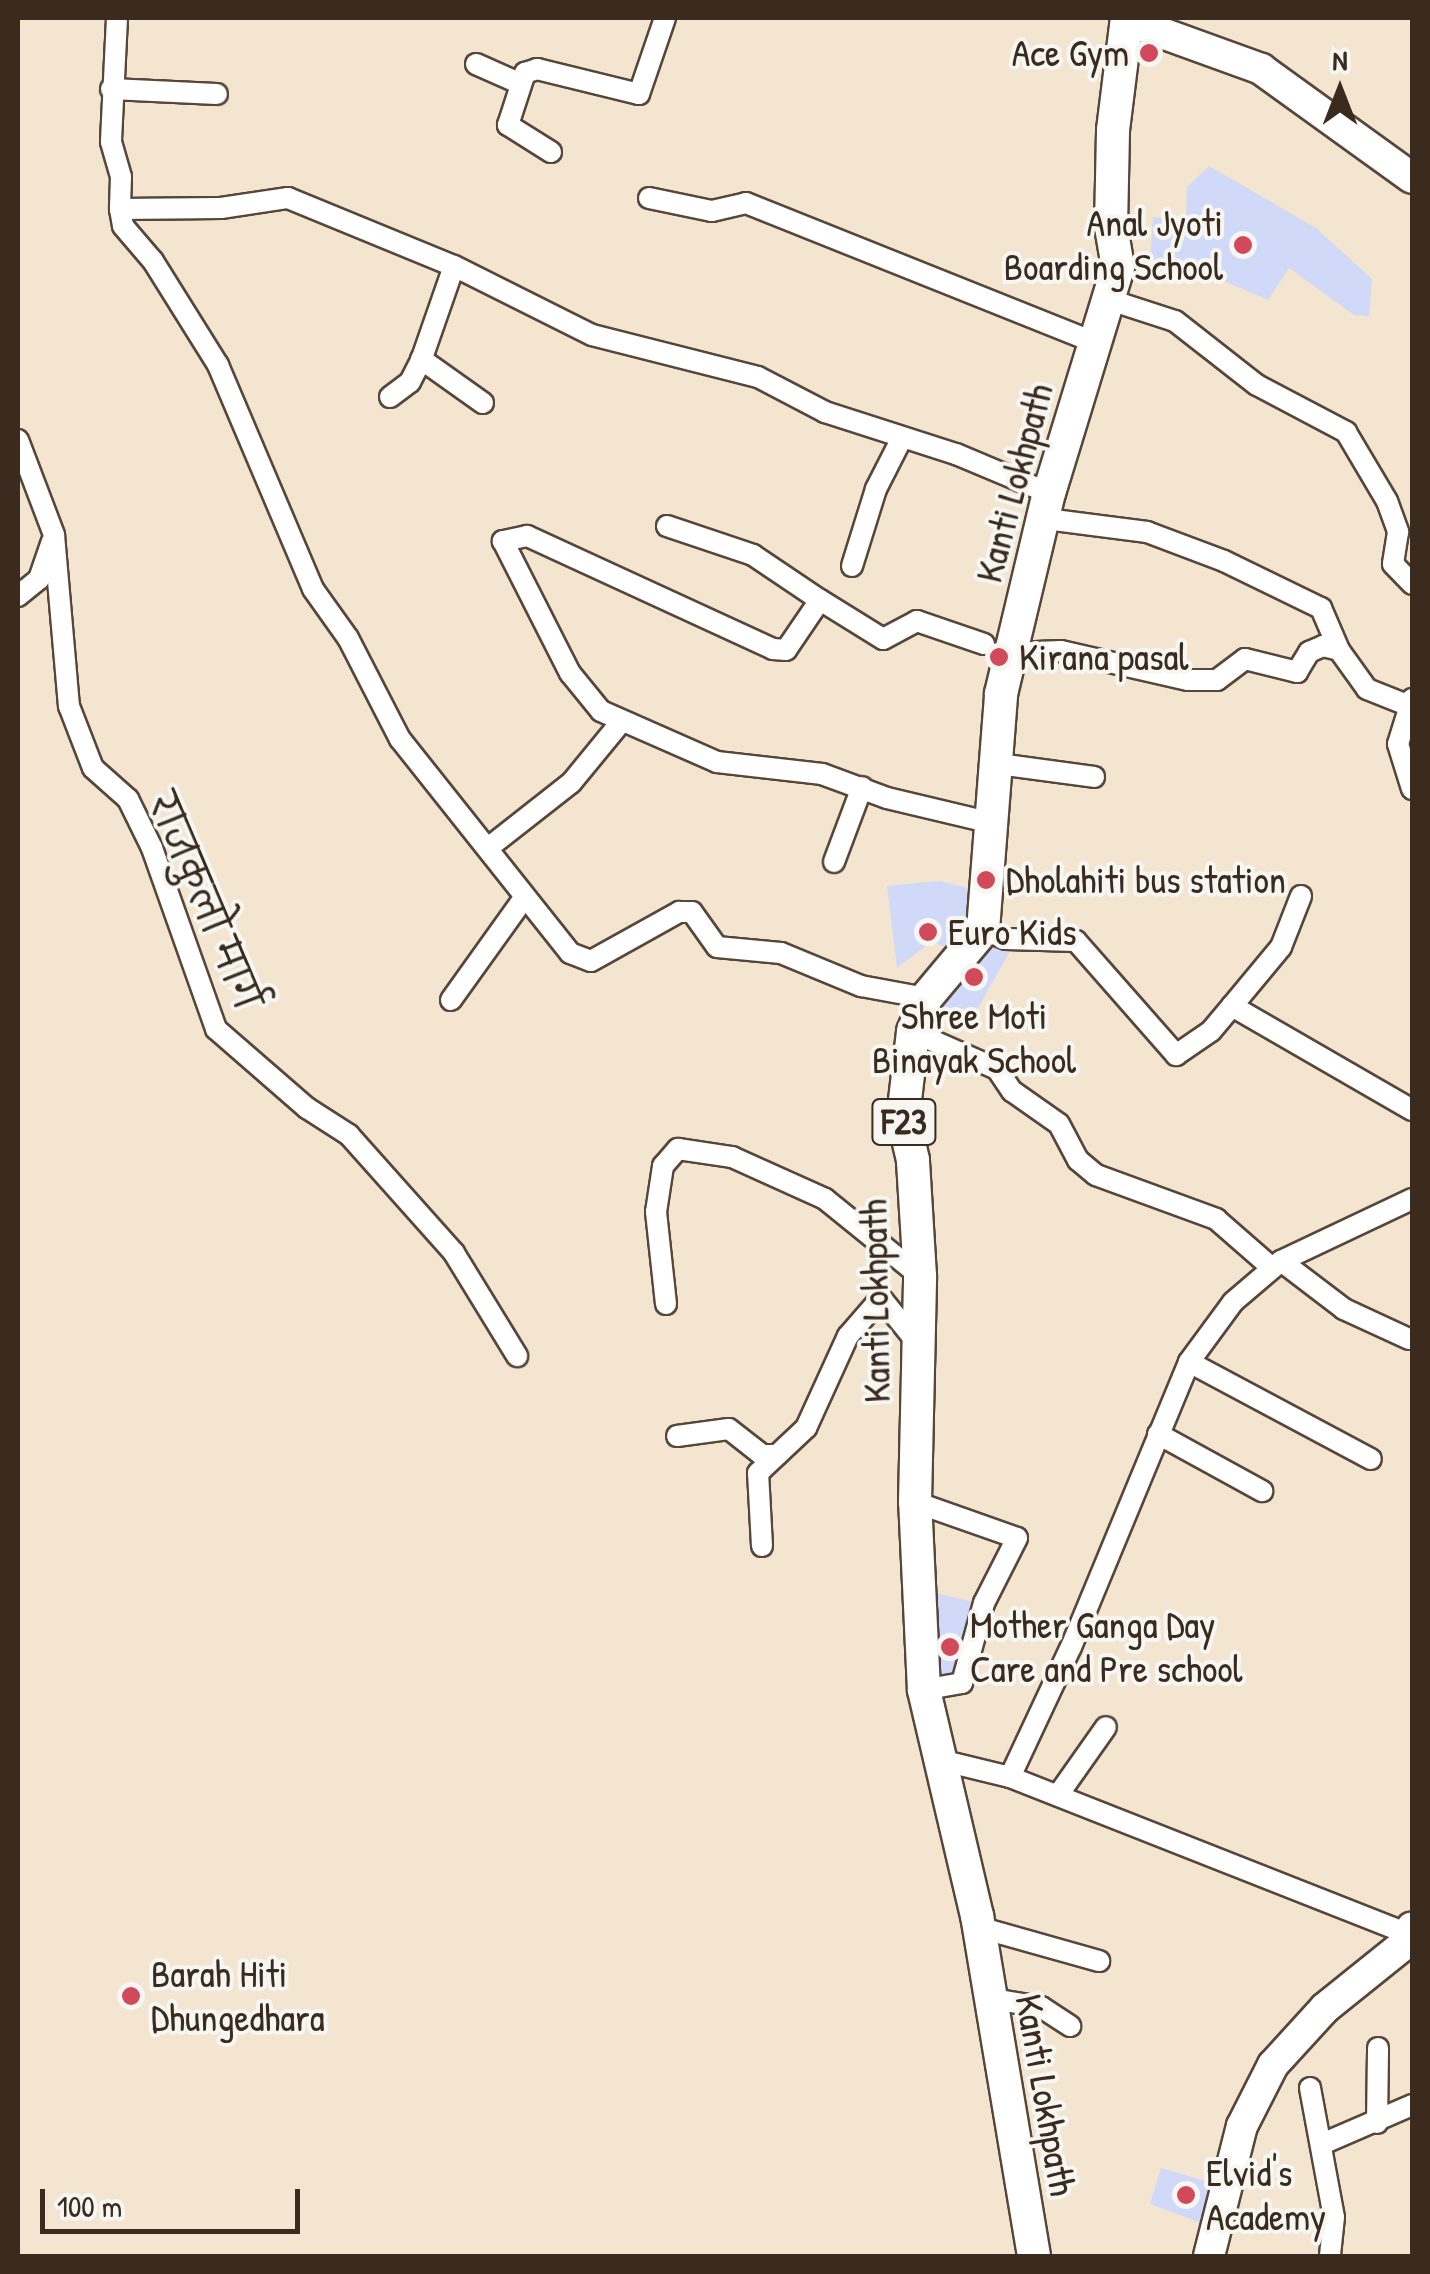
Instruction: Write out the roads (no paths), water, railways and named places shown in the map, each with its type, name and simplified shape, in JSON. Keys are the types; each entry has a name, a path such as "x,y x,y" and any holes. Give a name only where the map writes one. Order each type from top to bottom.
{"main road":[{"path":"1125,18 1261,69 1412,178"},
{"name":"Kanti Lokhpath","path":"1034,2256 978,1926 924,1690 916,1502 920,1276 912,1160 902,1117 912,1032 926,998 982,930 992,822 997,648 1048,506 1118,268 1111,227 1113,130 1125,18"},
{"path":"1208,2256 1242,2126 1296,2036 1411,1930"}],"street":[{"path":"117,18 110,89 123,226 154,261 218,365 312,589 348,638 400,738 524,898 580,961 591,961 679,912 692,912 717,948 764,948 860,986 926,998"},
{"path":"551,152 510,132 508,117 525,72 536,68 639,94 665,18"},
{"path":"476,64 522,84"},
{"path":"110,89 217,94"},
{"path":"120,209 220,208 288,198 454,266 592,335 758,377 825,412 901,440 956,454 1048,506 1147,532 1224,561 1321,608 1338,650 1366,689 1411,704 1398,744 1412,790"},
{"path":"649,198 712,211 746,203 1094,342"},
{"path":"390,397 410,382 454,266"},
{"path":"1110,300 1175,321 1257,384 1346,432 1387,501 1398,532 1393,564 1412,584"},
{"path":"421,359 483,403"},
{"name":"राजकुलो मार्ग","path":"18,440 54,535 68,706 93,768 128,799 152,848 216,1029 307,1108 349,1135 454,1253 516,1356"},
{"path":"852,566 876,489 901,440"},
{"path":"667,526 753,556 883,639 918,620 997,648 1061,651 1203,680 1217,680 1244,659 1297,672 1309,652 1323,646 1338,650"},
{"path":"18,596 39,579 54,535"},
{"path":"820,600 786,650 773,649 526,536 509,535 503,541 570,673 601,711 717,762 822,774 992,822"},
{"path":"488,848 571,782 622,721"},
{"path":"991,763 1094,777"},
{"path":"834,862 862,787"},
{"path":"982,930 1006,939 1076,941 1176,1055 1211,1032 1281,947 1302,896"},
{"path":"451,1000 524,898"},
{"path":"1232,1006 1412,1110"},
{"path":"912,1032 997,1070 1012,1091 1059,1124 1078,1160 1096,1174 1216,1220 1344,1309 1409,1340"},
{"path":"666,1304 656,1212 663,1166 678,1148 732,1157 825,1199 920,1276"},
{"path":"1010,1777 1072,1648 1190,1362 1233,1302 1276,1264 1412,1199"},
{"path":"762,1546 758,1473 806,1428 848,1336 880,1298 916,1342"},
{"path":"1190,1362 1370,1459"},
{"path":"676,1436 688,1440 729,1429 762,1455 777,1455"},
{"path":"1158,1434 1262,1492"},
{"path":"916,1502 1018,1538 984,1603 962,1683 924,1690"},
{"path":"1058,1795 1106,1728"},
{"path":"940,1760 1010,1777 1411,1930"},
{"path":"978,1926 1099,1961"},
{"path":"988,1998 1041,2007 1070,2026"},
{"path":"1377,2124 1378,2048"},
{"path":"1310,2088 1334,2217 1330,2256"},
{"path":"1322,2144 1377,2124 1412,2105"}],"place":[{"name":"Ace Gym","path":"1149,53"},
{"name":"Anal Jyoti Boarding School","path":"1243,245"},
{"name":"Kirana pasal","path":"999,657"},
{"name":"Dholahiti bus station","path":"986,880"},
{"name":"Euro Kids","path":"928,932"},
{"name":"Shree Moti Binayak School","path":"974,977"},
{"name":"Mother Ganga Day Care and Pre school","path":"950,1647"},
{"name":"Barah Hiti Dhungedhara","path":"131,1996"},
{"name":"Elvid's Academy","path":"1186,2195"}]}
